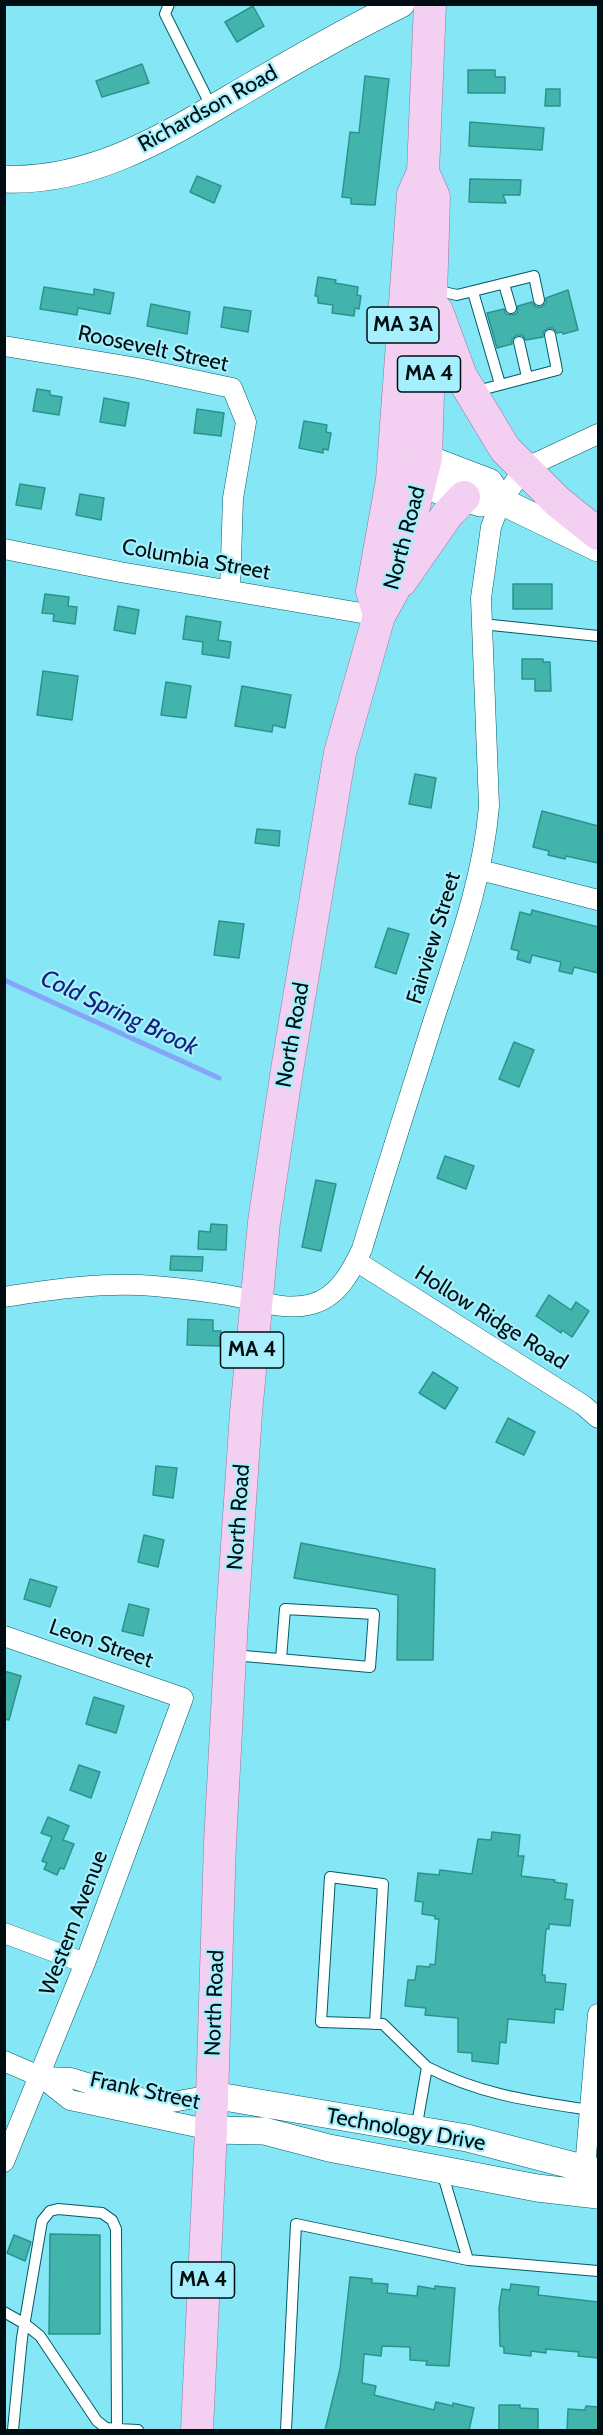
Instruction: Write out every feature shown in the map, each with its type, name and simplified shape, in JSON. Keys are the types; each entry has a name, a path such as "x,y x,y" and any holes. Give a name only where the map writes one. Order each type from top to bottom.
{"main road":[{"name":"MA 3A","path":"408,469 413,194 423,171 430,4"},
{"name":"MA 3A","path":"423,171 434,197 431,290 461,376 485,388 505,449 558,502 598,534"},
{"name":"MA 4","path":"408,469 431,290"},
{"name":"North Road","path":"197,2430 211,2130 220,1843 230,1655 246,1413 264,1222 281,1105 340,753 386,603 372,591 408,469"},
{"path":"386,603 447,515 464,498"}],"street":[{"name":"Richardson Road","path":"4,178 29,180 97,167 162,138 293,62 401,4"},
{"name":"Roosevelt Street","path":"4,346 138,368 232,388 246,422 234,498 230,590"},
{"path":"525,468 598,434"},
{"name":"Fairview Street","path":"4,1297 84,1288 154,1286 225,1294 296,1307 325,1299 338,1288 356,1262 480,870 489,806 481,598 490,527 501,501 525,468"},
{"path":"408,469 464,498 482,502 501,501 598,548"},
{"path":"408,469 489,482 501,501"},
{"name":"Columbia Street","path":"4,549 120,572 230,590 386,603"},
{"path":"480,870 598,900"},
{"name":"Hollow Ridge Road","path":"356,1262 573,1399 598,1418"},
{"name":"Leon Street","path":"4,1636 183,1698"},
{"name":"Western Avenue","path":"4,2162 41,2077 85,1964 183,1698"},
{"path":"4,1933 85,1964"},
{"path":"592,2170 590,2110 598,2014"},
{"name":"Frank Street","path":"4,2061 41,2077 70,2100 211,2130"},
{"name":"Frank Street","path":"41,2077 71,2078 158,2102 212,2095"},
{"name":"Technology Drive","path":"212,2095 467,2138 592,2170"},
{"name":"Technology Drive","path":"211,2130 264,2131 329,2148 537,2188 598,2195"}],"lane":[{"path":"169,4 165,14 213,109"},
{"path":"431,290 457,295 534,276 539,300"},
{"path":"504,284 511,308"},
{"path":"473,292 485,388 557,370 550,335"},
{"path":"519,342 527,377"},
{"path":"482,624 598,636"},
{"path":"230,1655 370,1667 374,1614 285,1608 281,1659"},
{"path":"375,2024 383,1884 330,1877 321,2022 375,2024 383,2024 427,2067 455,2082 506,2097 590,2110"},
{"path":"416,2130 427,2067"},
{"path":"441,2168 468,2260"},
{"path":"13,2430 25,2324 42,2221 50,2211 58,2209 102,2213 112,2220 116,2229 117,2430"},
{"path":"286,2430 296,2224 468,2260 598,2271"},
{"path":"4,2312 25,2324 40,2337 97,2421 106,2428 138,2430"}],"building":[{"path":"253,6 264,26 237,42 225,22"},
{"path":"142,64 149,83 102,97 96,81"},
{"path":"468,70 495,70 495,77 505,77 505,93 468,93"},
{"path":"365,76 389,79 375,205 351,204 351,198 342,197 350,132 359,133"},
{"path":"546,89 560,89 560,106 545,106"},
{"path":"470,122 544,128 542,150 469,146"},
{"path":"197,176 221,186 214,203 190,192"},
{"path":"470,179 521,180 520,195 503,195 506,203 469,202"},
{"path":"318,277 358,287 357,295 361,296 359,309 355,308 354,316 332,313 333,305 318,303 318,296 315,296"},
{"path":"44,287 94,295 94,289 114,293 110,314 78,308 77,315 40,309"},
{"path":"568,290 578,330 563,334 562,332 557,333 553,328 548,328 543,332 543,337 526,340 522,335 517,335 512,339 512,344 497,348 487,313 504,309 506,314 513,315 517,313 518,306 532,302 536,307 541,307 546,303 546,298"},
{"path":"151,304 190,312 187,334 147,326"},
{"path":"224,307 251,311 248,332 221,327"},
{"path":"37,389 50,391 50,395 62,397 59,415 33,411"},
{"path":"104,398 129,403 125,426 100,422"},
{"path":"197,409 224,413 221,436 194,433"},
{"path":"304,421 327,425 326,432 331,433 328,450 323,449 323,453 299,448"},
{"path":"20,484 45,488 41,509 16,505"},
{"path":"80,494 104,498 101,520 76,515"},
{"path":"513,584 552,584 552,609 513,609"},
{"path":"45,594 69,597 68,606 77,607 75,624 53,621 54,614 42,613"},
{"path":"118,606 139,610 135,634 114,630"},
{"path":"186,616 221,622 218,640 231,642 229,658 202,654 203,642 183,639"},
{"path":"522,659 543,659 543,662 550,662 551,691 535,691 535,679 522,679"},
{"path":"43,671 78,676 72,720 37,715"},
{"path":"166,682 191,686 186,718 161,715"},
{"path":"242,686 291,695 285,728 273,725 272,732 235,726"},
{"path":"415,774 436,778 431,808 409,804"},
{"path":"542,811 598,826 598,863 566,856 565,859 548,855 549,851 533,847"},
{"path":"257,829 280,831 279,846 255,843"},
{"path":"532,910 598,927 598,973 574,967 572,974 559,971 561,962 532,955 530,963 517,959 519,951 511,949 520,912 531,915"},
{"path":"219,921 244,924 239,958 214,955"},
{"path":"388,928 409,934 396,974 375,967"},
{"path":"514,1042 534,1050 519,1087 499,1079"},
{"path":"445,1156 474,1166 466,1189 437,1178"},
{"path":"316,1180 336,1184 321,1251 302,1247"},
{"path":"211,1224 227,1225 226,1250 198,1249 199,1231 210,1232"},
{"path":"171,1256 203,1257 202,1271 170,1270"},
{"path":"549,1295 571,1310 576,1302 589,1311 572,1337 562,1330 561,1333 536,1316"},
{"path":"188,1319 213,1320 213,1331 221,1331 220,1346 187,1345"},
{"path":"433,1372 458,1388 445,1409 419,1393"},
{"path":"508,1418 535,1432 524,1455 496,1442"},
{"path":"156,1466 177,1468 173,1498 153,1495"},
{"path":"144,1535 164,1540 158,1567 138,1562"},
{"path":"301,1543 435,1569 433,1660 397,1660 398,1595 294,1578"},
{"path":"30,1579 57,1587 50,1607 24,1599"},
{"path":"129,1604 149,1609 143,1636 122,1631"},
{"path":"4,1671 21,1676 9,1720 4,1719"},
{"path":"94,1697 124,1706 116,1733 86,1724"},
{"path":"79,1765 100,1772 91,1798 70,1790"},
{"path":"48,1817 69,1826 63,1840 74,1844 64,1869 60,1868 57,1875 44,1869 47,1863 42,1861 52,1837 41,1833"},
{"path":"492,1832 520,1835 518,1856 524,1856 521,1876 555,1880 554,1882 567,1884 565,1899 573,1900 570,1926 549,1924 549,1929 546,1929 542,1975 545,1975 545,1982 566,1984 563,2010 555,2009 554,2023 508,2019 506,2043 500,2042 498,2064 472,2061 472,2053 458,2052 458,2018 425,2015 426,2008 405,2006 408,1980 415,1980 417,1966 435,1965 439,1919 422,1914 423,1902 415,1901 418,1873 439,1875 440,1870 472,1874 478,1839 491,1840"},
{"path":"50,2234 100,2235 100,2334 49,2334"},
{"path":"14,2235 31,2242 25,2261 7,2253"},
{"path":"350,2277 372,2279 372,2283 388,2284 387,2293 417,2296 418,2286 435,2289 435,2286 455,2288 449,2366 426,2365 427,2361 410,2360 410,2347 382,2346 381,2356 364,2354 362,2383 376,2386 374,2395 434,2410 436,2402 474,2408 469,2430 325,2430 340,2369"},
{"path":"511,2284 539,2287 538,2295 598,2302 598,2358 578,2356 579,2352 546,2349 546,2353 531,2351 531,2356 504,2353 504,2347 500,2346 499,2308 502,2289 510,2290"},
{"path":"499,2405 520,2405 520,2408 538,2409 538,2430 499,2430"},
{"path":"586,2406 598,2407 598,2430 567,2430 568,2409 585,2410"}],"waterway":[{"name":"Cold Spring Brook","path":"4,980 219,1078"}]}
